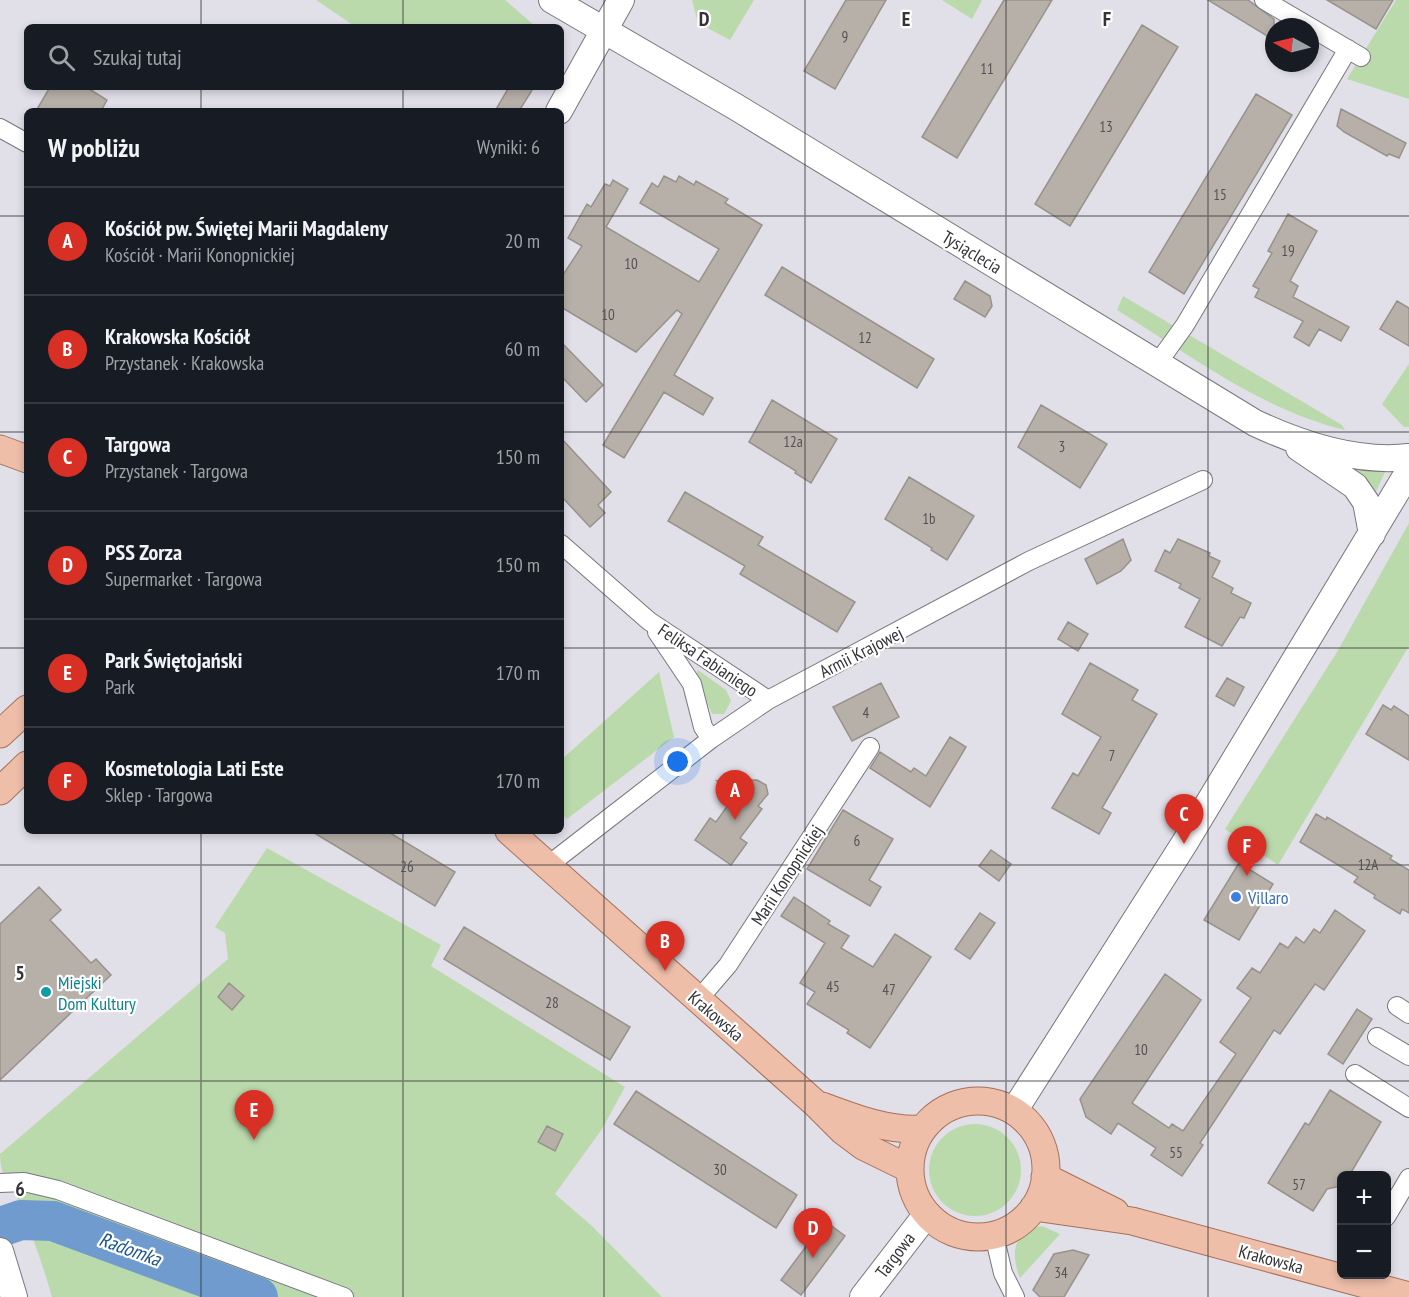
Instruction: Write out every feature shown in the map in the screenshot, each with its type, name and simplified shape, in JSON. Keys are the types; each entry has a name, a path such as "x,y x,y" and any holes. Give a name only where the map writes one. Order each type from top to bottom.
{"main road":[{"path":"0,735 24,713"},
{"path":"0,791 24,768"},
{"name":"Krakowska","path":"512,834 546,867 816,1104 843,1131 863,1146 910,1169"},
{"path":"982,1101 999,1104 1014,1111 1029,1124 1039,1140 1045,1158 1045,1177 1034,1207 1022,1220 994,1235 974,1236 956,1233 940,1225 927,1214 918,1201 910,1169 915,1142 922,1130 934,1116 948,1107 964,1102 982,1101"},
{"name":"Krakowska","path":"816,1104 870,1122 909,1130 922,1130"},
{"name":"Krakowska","path":"1045,1177 1132,1221"},
{"name":"Krakowska","path":"1034,1207 1132,1221 1337,1272"},
{"name":"Krakowska","path":"1362,1279 1409,1296"}],"street":[{"name":"Tysiąclecia","path":"552,0 736,107 1255,423 1278,434 1358,458 1409,458"},
{"path":"561,108 621,0"},
{"path":"1157,364 1185,325 1354,53 1264,0"},
{"path":"0,128 24,141"},
{"path":"1278,434 1355,486 1366,502 1372,534"},
{"path":"1014,1111 1184,844 1409,471"},
{"name":"Armii Krajowej","path":"546,867 711,739 768,700 1029,561 1203,480"},
{"name":"Feliksa Fabianiego","path":"564,547 649,621 768,700"},
{"name":"Feliksa Fabianiego","path":"649,621 686,672 692,684 703,727 711,739"},
{"name":"Marii Konopnickiej","path":"698,1000 728,965 870,747"},
{"path":"1377,1036 1409,1056"},
{"path":"1355,1074 1409,1108"},
{"path":"1391,1209 1409,1178"},
{"path":"0,1183 24,1182 58,1190 344,1297"},
{"name":"Targowa","path":"863,1297 927,1214"},
{"path":"994,1235 1003,1273 1016,1297"},
{"path":"0,1251 14,1297"}],"green space":[{"path":"316,0 505,0 533,24 352,24"},
{"path":"692,0 754,0 730,40 698,23"},
{"path":"942,0 982,0 972,19"},
{"path":"1396,0 1409,0 1409,99 1347,79"},
{"path":"1123,296 1342,425 1345,430 1284,409 1227,379 1117,310"},
{"path":"1409,364 1409,427 1404,427 1382,404"},
{"path":"1349,468 1385,472 1373,498"},
{"path":"1409,523 1409,646 1278,865 1225,829 1337,652"},
{"path":"698,670 726,690 731,701 724,714 712,714 696,674"},
{"path":"659,672 674,737 567,819 564,816 564,757"},
{"path":"267,848 441,945 431,966 625,1087 602,1129 555,1194 592,1226 662,1297 52,1297 20,1204 4,1175 0,1154 228,959 225,933 215,927"},
{"path":"975,1124 992,1128 1007,1138 1017,1153 1021,1170 1017,1187 1007,1202 992,1212 975,1216 958,1212 943,1202 933,1187 929,1170 933,1153 943,1138 958,1128"},
{"path":"1042,1226 1060,1234 1020,1278 1015,1260 1016,1244 1025,1233"}],"building":[{"path":"846,0 886,0 835,89 804,71"},
{"path":"1004,0 1052,0 957,158 922,137"},
{"path":"1208,0 1248,0 1273,18 1265,18 1265,35"},
{"path":"1327,0 1393,0 1376,29"},
{"path":"1142,25 1178,47 1070,226 1035,204"},
{"path":"48,90 91,90 107,100 103,108 38,108"},
{"path":"507,90 532,90 521,108 497,108"},
{"path":"1256,94 1292,115 1184,294 1149,272"},
{"path":"1341,109 1406,143 1399,158 1389,154 1387,156 1344,132 1337,126"},
{"path":"664,176 676,182 679,176 694,185 696,181 728,199 725,203 762,225 674,375 713,398 703,415 664,392 624,458 603,445 682,314 677,310 636,352 564,309 564,273 582,246 568,238 587,204 591,207 605,184 610,186 613,180 628,189 606,227 699,282 719,249 640,203 652,183 658,187"},
{"path":"1288,214 1317,231 1290,281 1298,286 1293,297 1349,327 1341,341 1319,329 1309,346 1294,337 1303,321 1255,297 1259,289 1253,286 1272,253 1268,251"},
{"path":"782,267 934,359 917,388 765,295"},
{"path":"965,281 990,296 992,306 985,317 954,299"},
{"path":"1397,301 1409,308 1409,346 1380,329"},
{"path":"564,345 603,385 586,402 564,379"},
{"path":"772,400 837,439 811,483 749,442"},
{"path":"1041,405 1107,444 1080,488 1018,447"},
{"path":"564,441 611,492 598,505 605,513 590,527 564,499"},
{"path":"909,477 974,516 947,560 885,519"},
{"path":"685,492 763,537 758,545 855,602 837,632 740,574 745,566 668,521"},
{"path":"1123,539 1131,560 1121,571 1097,584 1085,559"},
{"path":"1178,539 1210,553 1209,556 1220,561 1212,577 1233,588 1231,593 1251,603 1244,618 1240,617 1222,646 1185,627 1200,599 1179,588 1181,584 1155,571 1165,550 1170,553"},
{"path":"1068,622 1088,634 1078,651 1058,639"},
{"path":"1090,663 1138,690 1132,700 1157,714 1102,808 1111,813 1099,834 1052,808 1073,773 1078,776 1101,737 1062,714"},
{"path":"1227,678 1244,687 1234,706 1216,696"},
{"path":"881,683 899,717 852,741 833,707"},
{"path":"1383,705 1391,710 1394,706 1409,716 1409,760 1366,734"},
{"path":"950,737 966,747 930,807 870,768 880,752 911,772 914,768 926,776"},
{"path":"757,780 766,785 768,794 758,806 762,809 740,838 747,843 731,865 695,840 710,818 716,822 736,794 717,781"},
{"path":"843,810 893,839 869,880 881,887 870,906 807,869"},
{"path":"1316,814 1326,820 1327,817 1392,856 1390,859 1409,870 1409,913 1402,909 1400,914 1374,898 1375,895 1354,882 1358,877 1300,842"},
{"path":"316,834 392,834 455,872 435,906"},
{"path":"991,850 1011,864 999,881 979,866"},
{"path":"1239,863 1273,884 1239,940 1204,920"},
{"name":"Miejski Dom Kultury","path":"39,887 61,910 50,920 91,963 96,959 111,975 0,1080 0,924"},
{"path":"794,897 830,921 828,924 849,936 841,948 873,967 895,934 931,957 870,1048 847,1033 849,1030 807,1004 815,992 800,983 825,943 781,916"},
{"path":"1335,910 1365,931 1324,990 1315,984 1280,1034 1274,1030 1200,1143 1203,1145 1182,1176 1151,1155 1156,1148 1118,1123 1111,1134 1086,1117 1080,1099 1165,974 1201,1000 1132,1103 1169,1128 1172,1124 1183,1131 1236,1054 1220,1042 1251,998 1237,988 1252,968 1260,973 1280,943 1288,948 1296,937 1304,943 1314,929 1320,933"},
{"path":"980,913 995,923 970,959 955,949"},
{"path":"464,927 630,1027 610,1060 444,959"},
{"path":"229,983 244,996 232,1010 218,997"},
{"path":"1357,1009 1372,1019 1343,1064 1328,1054"},
{"path":"1330,1090 1381,1122 1352,1171 1337,1171 1337,1187 1327,1189 1313,1211 1268,1183 1305,1123 1309,1125"},
{"path":"636,1091 797,1195 776,1228 614,1124"},
{"path":"547,1126 563,1134 555,1151 538,1142"},
{"path":"825,1221 845,1236 801,1295 781,1280"},
{"path":"1073,1250 1089,1255 1064,1297 1040,1297 1033,1290 1054,1254"}],"waterway":[{"name":"Radomka","path":"0,1227 21,1220 53,1221 258,1297"}],"place":[{"name":"Kościół pw. Świętej Marii Magdaleny","path":"735,820"},
{"name":"Targowa","path":"1184,844"},
{"name":"Kosmetologia Lati Este","path":"1247,876"},
{"name":"Villaro","path":"1236,897"},
{"name":"Krakowska Kościół","path":"665,971"},
{"name":"Miejski Dom Kultury","path":"46,992"},
{"name":"Park Świętojański","path":"254,1140"},
{"name":"PSS Zorza","path":"813,1258"}]}
